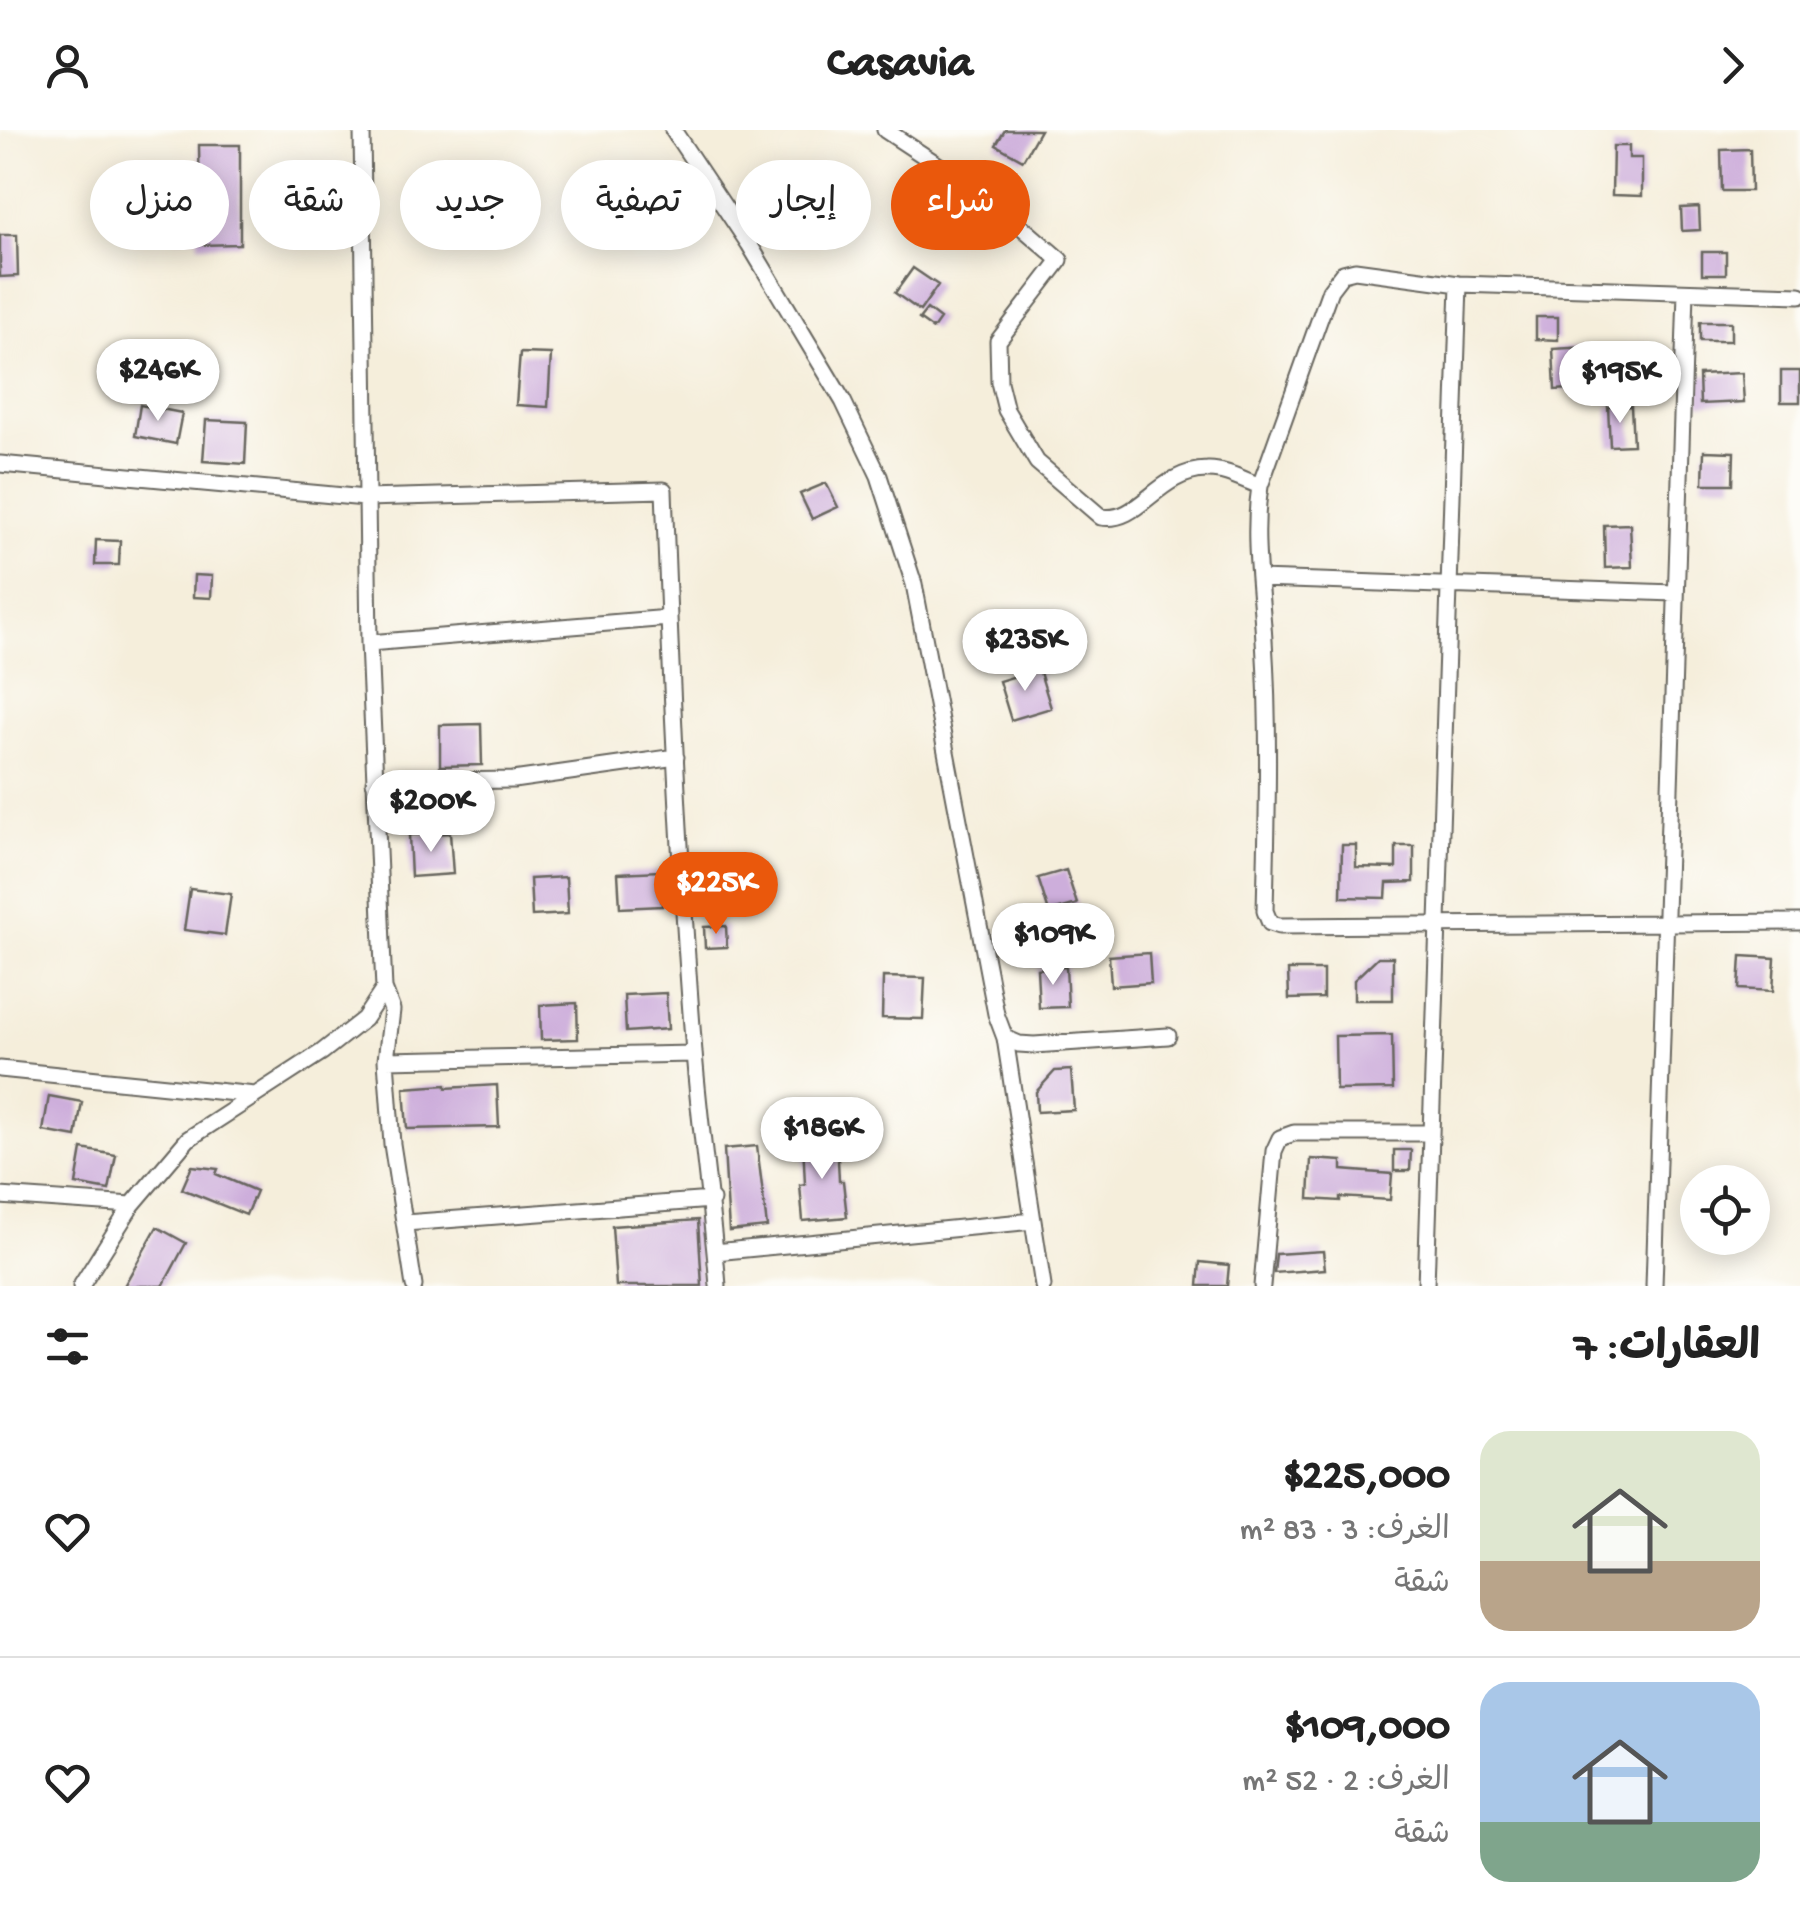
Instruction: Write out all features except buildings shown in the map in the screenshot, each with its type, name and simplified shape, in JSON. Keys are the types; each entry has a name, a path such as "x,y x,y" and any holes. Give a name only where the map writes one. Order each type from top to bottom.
{"street":[{"path":"362,130 369,643 384,989 392,1010 386,1060 392,1144 414,1286"},
{"path":"673,130 749,244 834,385 879,476 914,584 996,1014 1006,1038 1043,1286"},
{"path":"885,130 988,198 1060,260 998,341 999,382 1006,410 1037,462 1101,518 1111,519 1133,511 1162,485 1184,474 1210,470 1260,486"},
{"path":"1800,294 1459,284 1355,270 1343,274 1330,290 1260,486 1256,515 1268,784 1267,920 1280,926 1800,922"},
{"path":"1426,1286 1459,284"},
{"path":"1654,1286 1686,292"},
{"path":"0,464 365,498 664,490 694,1054 718,1286"},
{"path":"1259,578 1676,593"},
{"path":"369,643 669,618"},
{"path":"374,782 513,780 676,756"},
{"path":"81,1286 132,1205 188,1139 322,1052 364,1019 384,989"},
{"path":"1006,1038 1034,1045 1168,1036"},
{"path":"386,1060 694,1054"},
{"path":"0,1069 255,1095"},
{"path":"1262,1286 1274,1151 1280,1138 1294,1133 1431,1133"},
{"path":"0,1196 132,1205"},
{"path":"404,1224 712,1200"},
{"path":"715,1252 1033,1221"}]}
